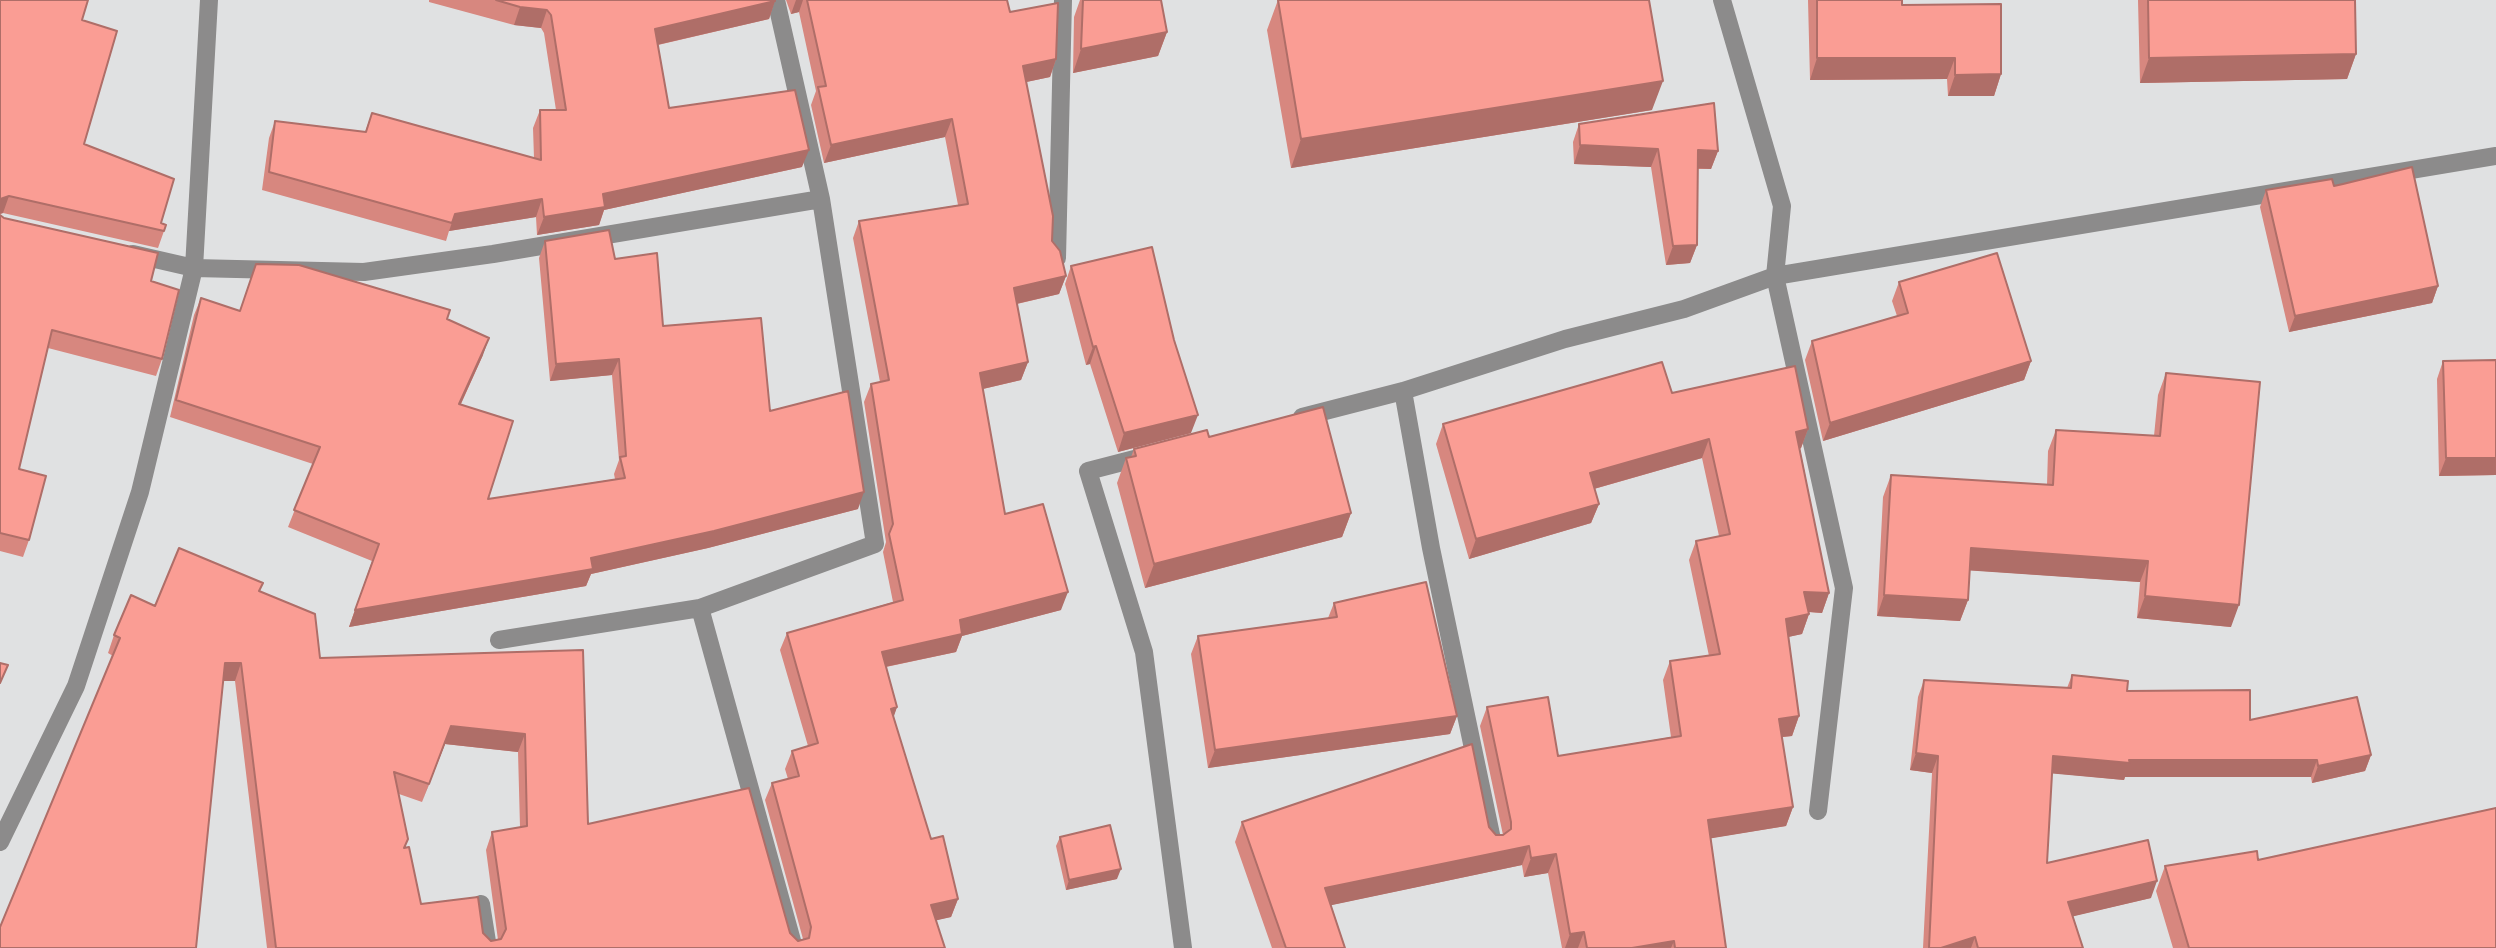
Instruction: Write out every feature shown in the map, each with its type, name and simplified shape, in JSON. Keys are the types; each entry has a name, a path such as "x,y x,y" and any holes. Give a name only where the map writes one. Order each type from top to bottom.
{"street":[{"path":"0,842 76,686 140,492 194,268 209,0"},
{"path":"499,640 700,608 875,544 821,199 776,0"},
{"path":"1057,258 1063,0"},
{"path":"1723,0 1782,205 1775,276 1844,588 1818,811"},
{"path":"1285,421 1403,391 1565,339 1684,309 1775,276 2496,156"},
{"path":"116,250 194,268 364,272 493,254 821,199"},
{"path":"1403,391 1431,548 1493,844"},
{"path":"1167,451 1088,471 1144,652 1183,948"},
{"path":"700,608 794,948"},
{"path":"481,904 488,948"}],"building":[{"path":"0,0 88,0 82,20 117,31 84,144 174,179 161,223 166,225 164,231 9,196 0,199"},
{"path":"496,0 775,0 655,29 669,108 795,90 809,150 603,194 605,207 544,217 542,199 455,214 452,223 269,172 275,121 366,132 372,113 541,160 540,110 566,110 551,15 547,10 520,7"},
{"path":"807,0 1007,0 1010,12 1058,3 1056,59 1023,66 1053,216 1052,241 1060,251 1066,276 1014,288 1028,362 980,373 1005,514 1043,504 1068,592 960,620 962,634 882,652 897,707 891,709 931,839 943,836 958,899 931,905 945,948 276,948 241,663 225,663 196,948 0,948 0,927 120,638 114,635 131,595 155,606 179,548 263,583 259,591 315,614 320,658 583,650 588,824 749,788 790,933 798,941 809,938 811,927 772,783 799,776 792,751 818,743 787,633 903,600 889,534 893,524 871,384 889,380 859,221 968,204 952,119 831,145 818,87 826,86","holes":["451,726 525,734 527,826 492,832 506,929 501,939 491,941 483,933 478,897 421,904 409,847 404,848 408,839 394,772 429,784"]},
{"path":"1083,0 1161,0 1167,32 1081,49"},
{"path":"1278,0 1649,0 1663,81 1301,139"},
{"path":"1817,0 1902,0 1902,5 2001,4 2001,74 1955,75 1955,58 1817,58"},
{"path":"2148,0 2355,0 2356,54 2149,58"},
{"path":"1714,103 1718,151 1698,150 1697,245 1673,246 1658,149 1580,145 1579,124"},
{"path":"2412,167 2438,286 2295,316 2266,190 2332,179 2334,186"},
{"path":"0,215 158,253 151,281 179,290 162,359 52,330 19,469 46,476 29,540 0,533"},
{"path":"609,230 615,259 657,253 663,326 761,318 770,411 848,391 864,492 714,531 591,558 593,569 355,610 379,544 294,510 320,447 176,400 201,298 240,311 256,264 299,265 450,310 447,319 489,338 459,404 513,421 488,499 625,478 620,457 626,456 619,359 556,364 545,241"},
{"path":"1152,247 1174,340 1198,415 1124,433 1096,346 1093,347 1071,266"},
{"path":"1997,253 2031,361 1830,423 1812,341 1908,313 1899,282"},
{"path":"2496,360 2496,458 2446,458 2443,361"},
{"path":"1662,362 1672,393 1795,366 1808,429 1796,432 1829,593 1804,592 1809,614 1786,619 1799,716 1779,719 1793,807 1708,820 1726,948 1675,948 1674,941 1632,948 1587,948 1584,932 1570,934 1556,854 1531,858 1529,846 1325,888 1345,948 1286,948 1242,822 1472,744 1489,827 1496,835 1503,835 1511,829 1511,822 1487,707 1548,697 1558,756 1681,736 1670,661 1720,654 1696,541 1730,534 1709,439 1590,473 1599,504 1476,539 1443,424"},
{"path":"2166,373 2260,382 2239,605 2145,596 2148,561 1971,548 1968,600 1884,595 1891,475 2053,485 2056,430 2160,436"},
{"path":"1323,407 1351,513 1154,564 1126,458 1136,456 1134,449 1207,430 1209,437"},
{"path":"1426,582 1457,716 1215,750 1198,636 1337,617 1334,603"},
{"path":"0,663 8,665 0,683"},
{"path":"2072,675 2128,681 2127,691 2250,690 2250,720 2357,697 2371,755 2318,766 2317,760 2129,760 2130,763 2053,756 2047,863 2148,840 2157,881 2068,902 2083,948 1978,948 1975,937 1941,948 1929,948 1938,756 1916,753 1924,680 2071,688"},
{"path":"2496,808 2496,948 2189,948 2165,866 2257,851 2258,860"},
{"path":"1110,825 1121,869 1069,880 1060,837"}]}
